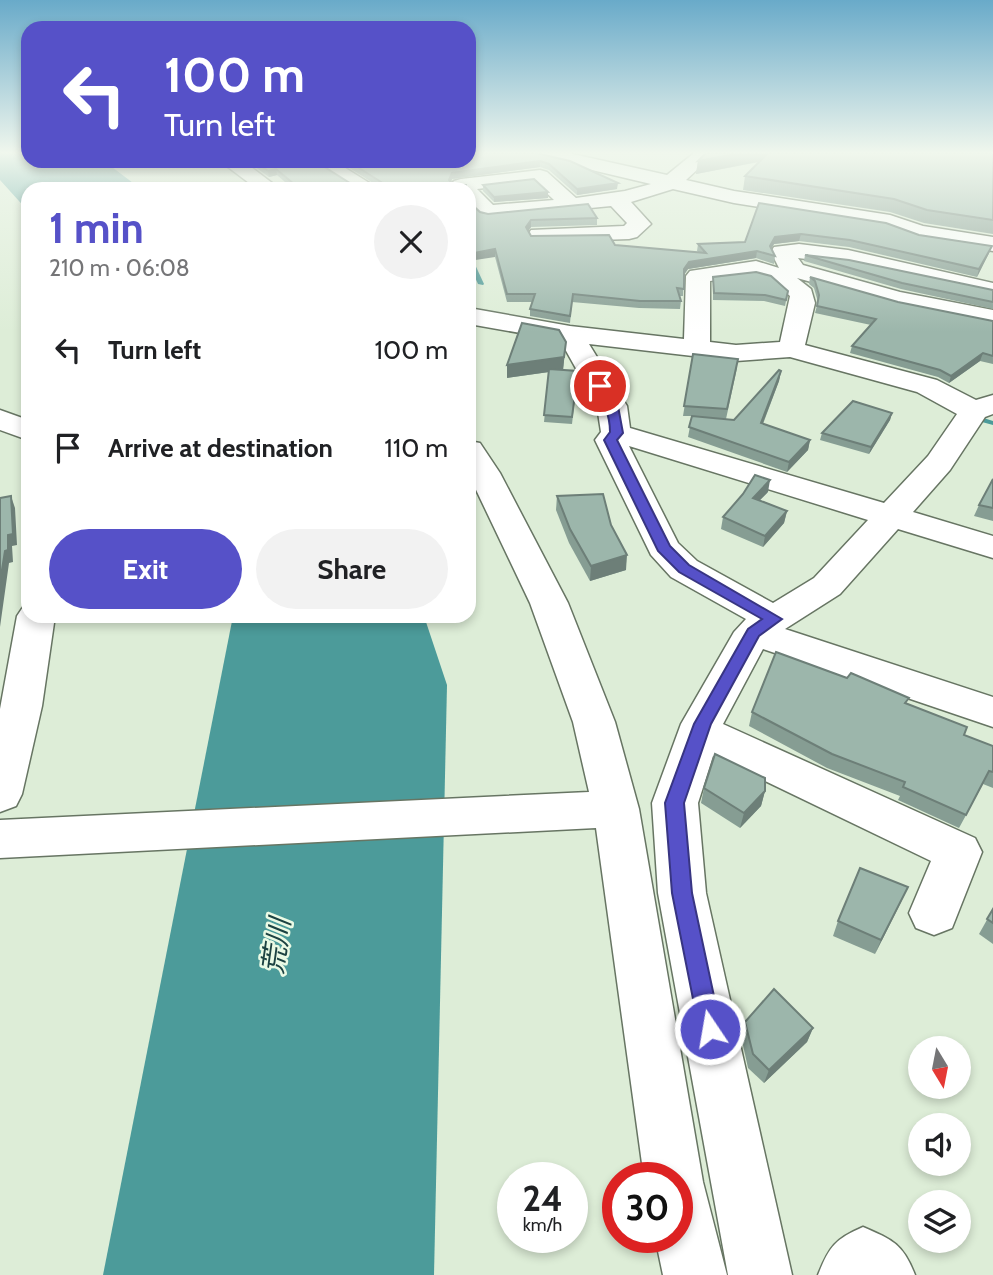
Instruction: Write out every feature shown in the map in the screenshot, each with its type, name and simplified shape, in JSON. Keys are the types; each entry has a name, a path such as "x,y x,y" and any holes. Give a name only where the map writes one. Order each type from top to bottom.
{"street":[{"path":"539,235 629,232 640,224 629,212"},
{"path":"835,212 890,221 918,232 993,244"},
{"path":"791,349 803,303 802,295 787,272 782,252 820,253 869,261 913,274 993,290"},
{"path":"697,348 698,276 756,268 787,272 897,299 993,318"},
{"path":"476,317 572,337 736,353 791,349 927,386 976,412 939,463 827,586 764,626 700,732 675,803 682,893 761,1275"},
{"path":"572,337 612,406 616,433 610,440 663,548 684,569 764,626 993,712"},
{"path":"0,419 21,428"},
{"path":"616,433 993,547"},
{"path":"476,460 485,473 549,603 594,722 596,810 671,1162"},
{"path":"0,794 17,733 32,656 35,623"},
{"path":"700,732 958,852 934,914"},
{"path":"11,838 596,810"},
{"path":"690,1253 695,1275"},
{"path":"850,1275 863,1259 883,1275"}],"water":[{"name":"荒川","path":"232,623 426,623 447,685 434,1275 103,1275"}],"building":[{"path":"476,212 593,212 597,218 531,220 526,227 531,236 609,235 615,245 706,253 698,244 745,242 756,212 819,212 886,223 919,235 992,246 979,269 850,240 801,234 775,237 770,246 775,256 757,251 689,262 684,269 684,289 677,288 681,301 640,301 573,294 570,316 530,309 535,294 507,294 495,249 476,253"},
{"path":"944,212 993,212 993,220"},
{"path":"805,255 849,260 993,290 993,302 902,283"},
{"path":"756,272 771,276 788,291 786,300 765,295 714,293 713,277"},
{"path":"810,277 898,302 993,321 993,356 983,353 951,376 940,370 852,346 876,319 817,306 819,295 815,281"},
{"path":"522,323 559,330 566,342 564,357 507,365"},
{"path":"693,354 738,359 727,409 684,406"},
{"path":"549,369 578,371 572,417 544,415"},
{"path":"779,370 781,371 761,423 810,440 789,462 689,427 692,416 734,420"},
{"path":"853,401 892,413 871,447 822,433"},
{"path":"755,475 770,480 753,498 787,511 765,536 723,517"},
{"path":"993,479 993,508 979,505"},
{"path":"603,494 611,525 627,555 591,566 570,529 557,496"},
{"path":"11,496 13,534 8,535 8,550 5,551 0,582 0,498"},
{"path":"776,652 847,678 851,673 909,698 905,703 967,727 964,735 993,746 993,772 989,771 966,815 903,787 905,782 832,754 752,712"},
{"path":"715,754 765,778 765,791 744,813 704,788"},
{"path":"860,868 908,887 881,940 838,921"},
{"path":"993,909 993,923 987,919"},
{"path":"774,989 813,1028 769,1070 753,1054 745,1022"}],"waterway":[{"path":"476,273 481,284"},
{"path":"974,417 993,423"}],"route":[{"path":"600,386 612,406 616,425 616,433 610,440 663,548 684,569 774,619 753,632 702,724 675,803 682,893 710,1029"}]}
